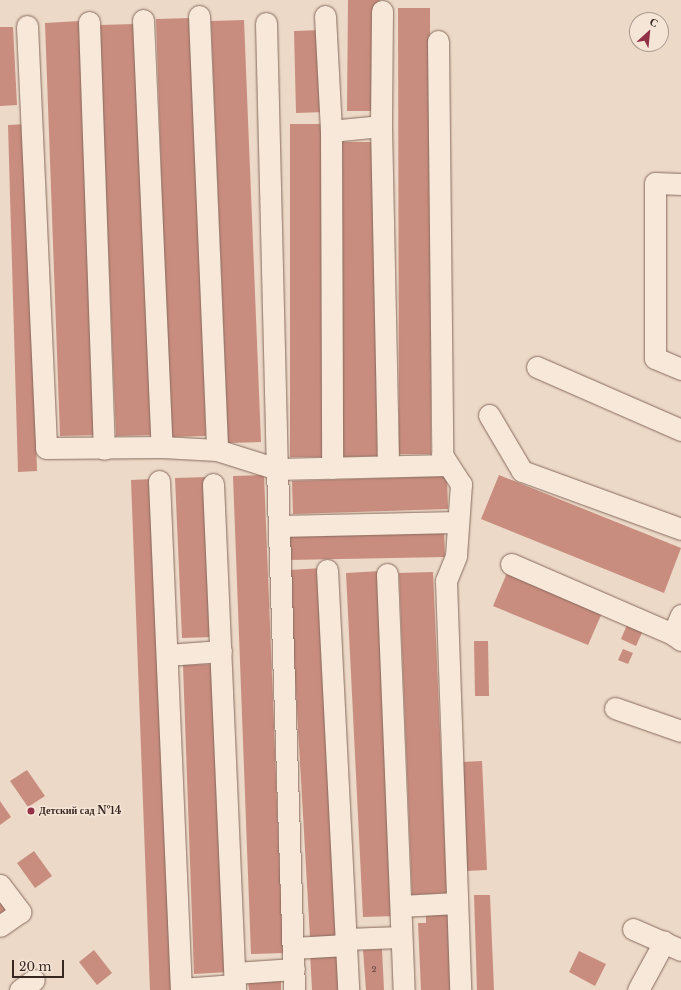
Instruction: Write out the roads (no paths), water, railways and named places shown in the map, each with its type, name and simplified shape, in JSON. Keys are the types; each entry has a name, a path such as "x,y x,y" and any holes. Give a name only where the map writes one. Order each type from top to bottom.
{"lane":[{"path":"382,11 381,126 388,466"},
{"path":"199,16 217,450"},
{"path":"325,16 331,131 332,468"},
{"path":"143,20 162,447"},
{"path":"89,22 104,449"},
{"path":"266,23 277,468 294,990"},
{"path":"27,26 46,448 104,449 162,447 217,450 277,468 448,465"},
{"path":"438,41 442,455 461,484 456,556 446,581 460,990"},
{"path":"331,131 381,126"},
{"path":"681,184 656,183 655,358 681,369"},
{"path":"537,368 681,430"},
{"path":"489,415 522,471 681,529"},
{"path":"159,481 181,989 235,983 294,969"},
{"path":"213,484 235,983"},
{"path":"279,526 458,522"},
{"path":"511,564 677,637 681,615"},
{"path":"327,570 348,990"},
{"path":"388,574 404,990"},
{"path":"167,654 221,651"},
{"path":"615,708 681,731"},
{"path":"0,885 20,912 0,926"},
{"path":"401,906 457,903"},
{"path":"633,929 672,946 638,990"},
{"path":"293,948 401,937"}],"place":[{"name":"Детский сад №14","path":"31,811"}]}
